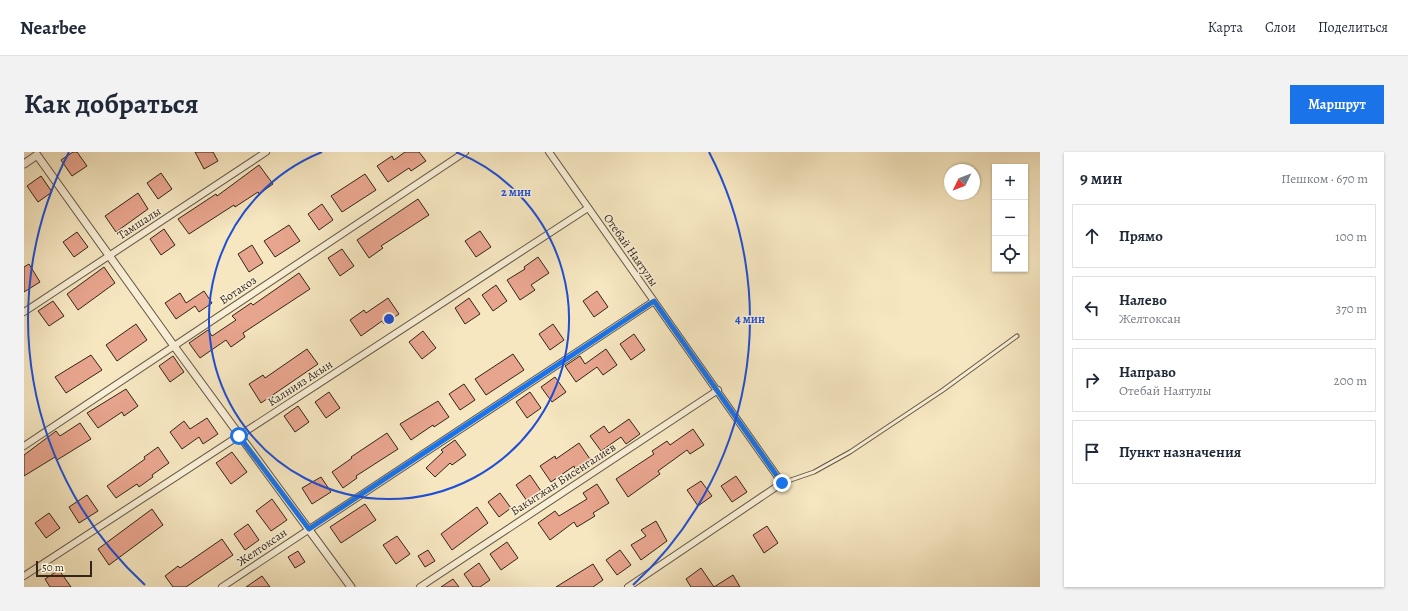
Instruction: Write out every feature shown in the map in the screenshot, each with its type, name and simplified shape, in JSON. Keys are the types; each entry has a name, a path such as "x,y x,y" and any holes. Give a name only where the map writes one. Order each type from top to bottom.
{"street":[{"name":"Тамшалы","path":"24,312 266,152"},
{"name":"Ботакоз","path":"24,446 465,152"},
{"name":"Отебай Наятулы","path":"548,152 718,390 782,483"},
{"path":"24,164 40,154 174,346 351,587"},
{"name":"Калнияз Акын","path":"24,576 588,208"},
{"name":"Желтоксан","path":"222,587 654,301"},
{"name":"Бакытжан Бисенгалиев","path":"420,587 718,390"},
{"path":"628,587 782,483"}],"lane":[{"path":"782,483 814,472 850,452 943,390 1017,336"}],"building":[{"path":"73,152 77,152 87,166 72,176 61,160"},
{"path":"195,152 213,152 218,161 204,169"},
{"path":"405,152 419,152 426,161 411,171 409,168 388,182 377,166 392,156 394,160"},
{"path":"259,165 273,184 259,194 258,192 235,207 234,205 189,234 178,219 216,194 217,196"},
{"path":"161,173 172,189 158,199 147,183"},
{"path":"365,174 376,190 342,212 331,196"},
{"path":"41,176 52,192 38,202 27,186"},
{"path":"138,193 148,209 116,232 105,216"},
{"path":"418,199 429,215 381,246 383,248 369,258 357,240"},
{"path":"322,204 333,220 319,230 308,214"},
{"path":"289,225 300,241 275,257 264,241"},
{"path":"164,229 175,245 161,255 150,239"},
{"path":"480,231 491,247 476,257 465,241"},
{"path":"77,232 88,247 74,257 63,242"},
{"path":"252,245 263,263 249,272 238,254"},
{"path":"342,249 354,266 340,276 328,258"},
{"path":"538,257 549,273 531,285 535,290 520,300 507,280 525,269 524,267"},
{"path":"29,264 40,282 24,292 24,267"},
{"path":"104,267 115,283 78,310 67,294"},
{"path":"299,273 310,289 243,333 245,337 231,347 226,340 200,358 189,343 208,330 212,336 236,320 232,316 251,303 253,305"},
{"path":"496,285 507,301 493,311 482,295"},
{"path":"204,291 212,303 199,312 195,306 176,319 165,303 180,293 186,303"},
{"path":"597,291 608,307 594,317 583,301"},
{"path":"388,298 399,314 384,324 382,321 361,336 350,320 364,310 366,313"},
{"path":"469,298 480,314 465,324 455,308"},
{"path":"53,301 64,316 49,326 38,311"},
{"path":"136,324 147,340 117,361 106,345"},
{"path":"553,324 564,340 550,350 539,334"},
{"path":"423,331 436,348 422,359 409,342"},
{"path":"634,334 645,350 631,360 620,344"},
{"path":"307,349 318,364 261,403 249,384 263,375 265,378"},
{"path":"606,349 617,365 603,375 597,367 576,382 565,366 580,356 585,364"},
{"path":"513,354 524,370 486,395 475,379"},
{"path":"91,355 102,370 66,393 55,377"},
{"path":"173,356 184,372 170,382 159,366"},
{"path":"555,377 566,392 552,402 541,387"},
{"path":"464,384 475,400 460,410 449,394"},
{"path":"126,389 138,406 124,416 122,412 98,428 87,413"},
{"path":"329,392 340,408 326,418 315,402"},
{"path":"530,392 541,408 527,418 516,402"},
{"path":"438,401 449,417 434,427 433,425 411,440 400,424"},
{"path":"298,406 309,422 295,432 284,416"},
{"path":"207,418 218,434 203,444 199,437 182,449 170,432 184,421 190,429"},
{"path":"629,419 640,434 626,444 621,437 601,451 590,436 604,426 609,433"},
{"path":"80,423 91,439 57,460 55,457 24,476 24,455 56,431 60,436"},
{"path":"693,429 704,445 690,454 687,450 658,471 660,474 628,497 616,479 654,454 652,451 667,441 670,445"},
{"path":"387,433 398,449 356,476 357,478 343,488 332,472 352,458 351,457"},
{"path":"455,440 466,455 452,465 450,463 435,477 426,468 443,452 441,450"},
{"path":"579,443 590,459 575,469 574,466 551,482 540,466 555,456 556,459"},
{"path":"158,447 169,463 152,475 153,477 139,487 137,484 116,498 107,486 145,459 144,457"},
{"path":"232,452 247,472 231,484 216,463"},
{"path":"530,475 541,491 527,501 516,485"},
{"path":"736,476 747,492 732,502 721,486"},
{"path":"321,477 331,492 312,504 302,488"},
{"path":"701,481 712,496 698,506 687,490"},
{"path":"597,484 609,503 593,513 595,516 577,527 574,522 550,540 538,523 555,511 559,516 587,499 583,493"},
{"path":"500,493 511,508 499,517 488,502"},
{"path":"87,495 98,511 79,523 69,507"},
{"path":"272,499 287,520 271,531 256,511"},
{"path":"365,504 376,520 341,543 330,527"},
{"path":"477,507 488,523 452,550 441,534"},
{"path":"152,509 163,525 109,565 98,549"},
{"path":"49,513 60,528 46,538 35,523"},
{"path":"656,521 667,541 641,560 631,545 646,536 641,530"},
{"path":"248,524 259,540 245,550 234,534"},
{"path":"767,526 778,543 764,553 753,535"},
{"path":"397,536 410,554 396,564 383,545"},
{"path":"222,539 233,555 186,587 173,587 165,576 178,566 180,568"},
{"path":"507,542 518,558 501,570 490,554"},
{"path":"428,550 435,561 425,567 418,556"},
{"path":"620,550 631,565 617,575 606,560"},
{"path":"298,551 305,562 295,568 288,557"},
{"path":"479,563 490,580 480,587 473,587 464,574"},
{"path":"593,564 603,580 593,587 556,587"},
{"path":"701,568 714,587 691,587 686,579"},
{"path":"59,570 71,587 50,587 45,579"},
{"path":"733,575 740,587 714,587"},
{"path":"262,576 270,587 246,587"},
{"path":"453,579 459,587 441,587"}],"route":[{"path":"239,436 309,529 654,301 782,483"}]}
